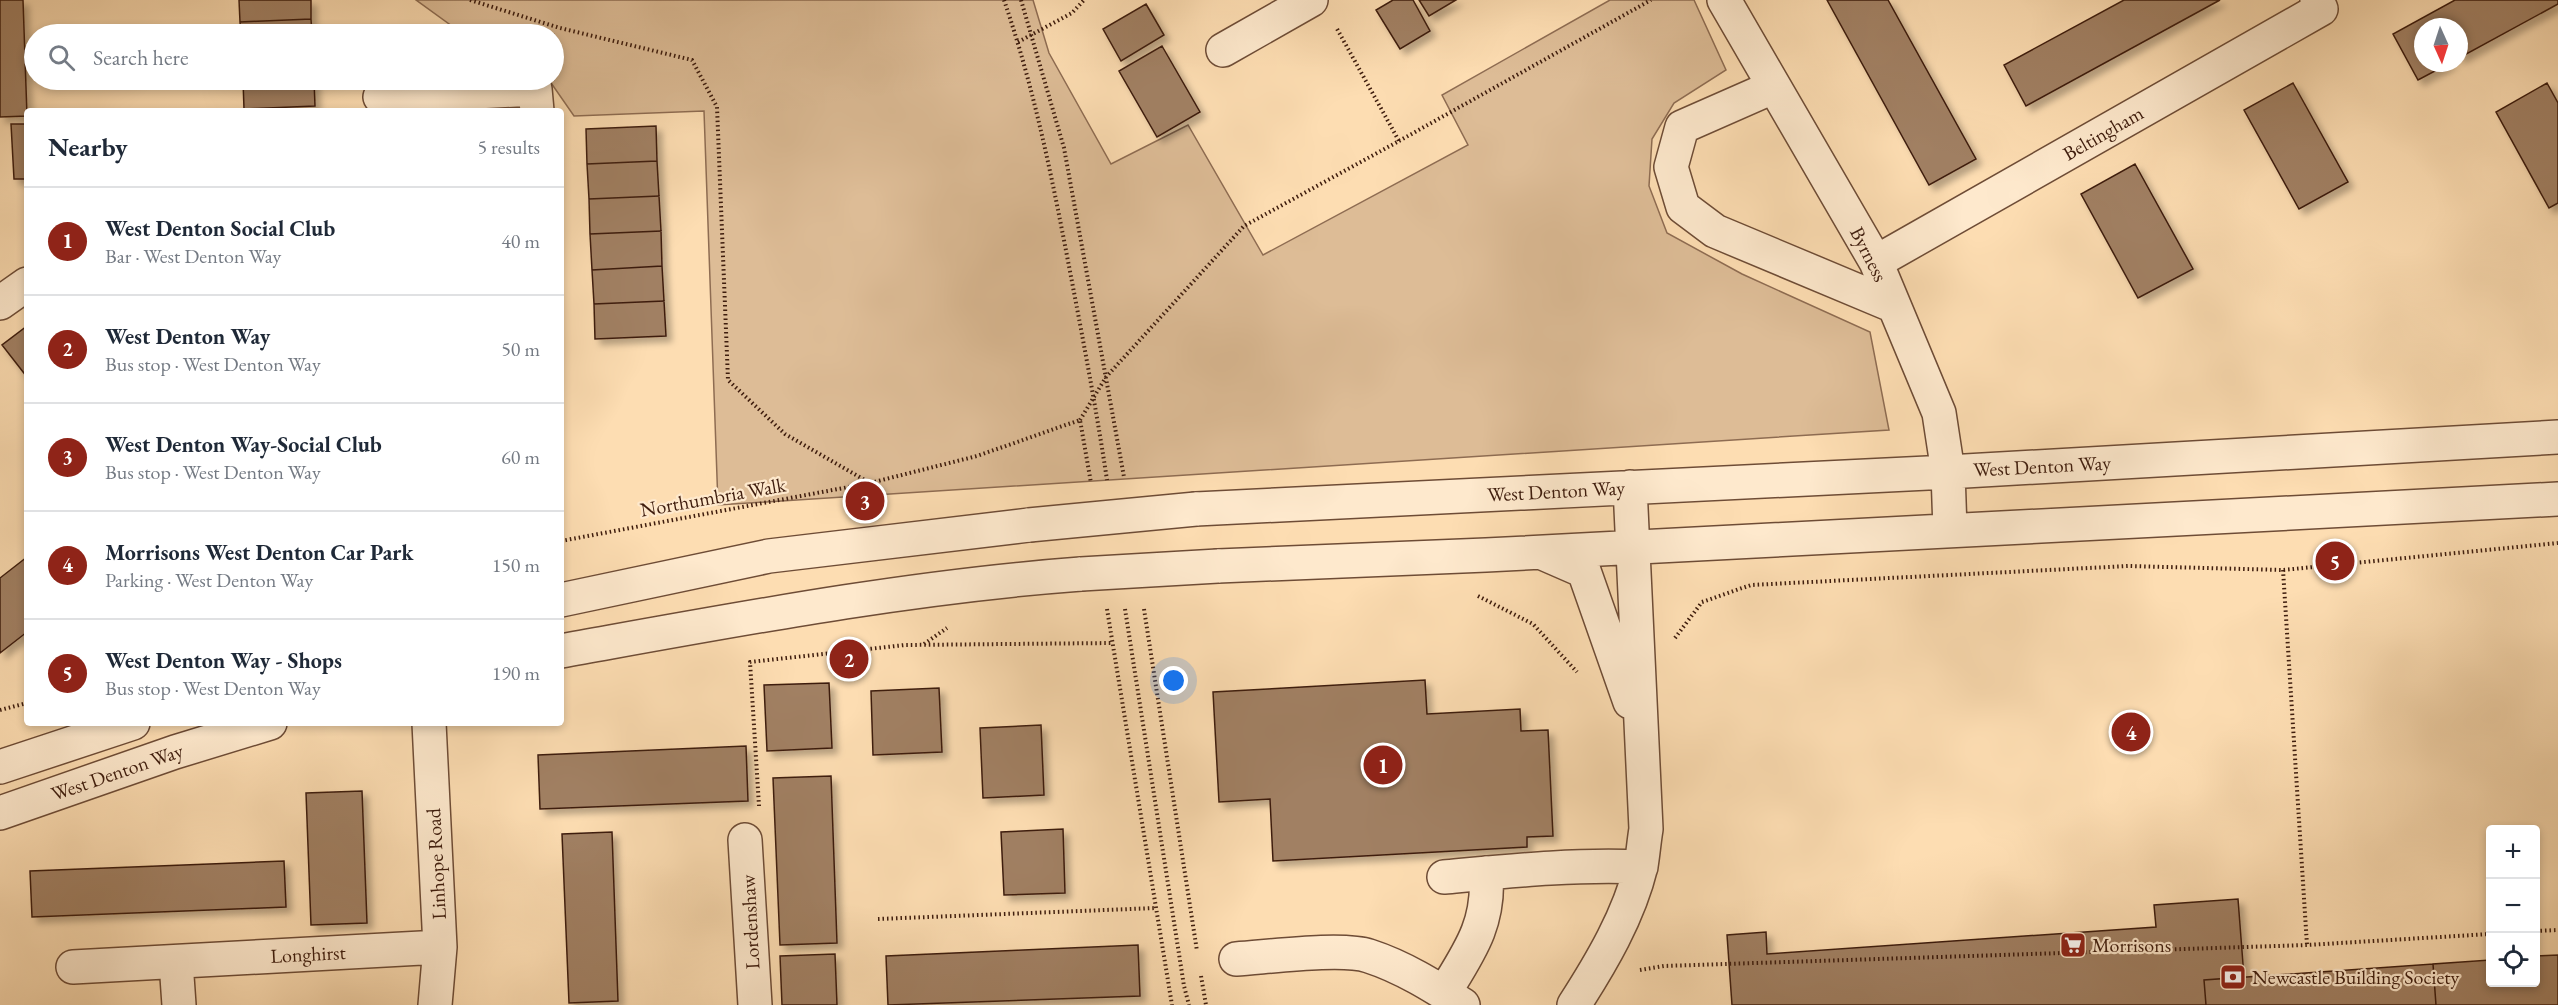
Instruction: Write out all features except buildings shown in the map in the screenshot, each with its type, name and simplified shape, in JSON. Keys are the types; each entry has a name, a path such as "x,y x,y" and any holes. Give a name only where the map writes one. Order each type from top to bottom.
{"street":[{"name":"Byrness","path":"1724,0 1876,262 1939,413 1948,472 1950,530"},
{"name":"Beltingham","path":"1876,262 2322,9 2317,0"},
{"path":"1223,50 1321,10"},
{"path":"1773,87 1682,127 1671,167 1683,207 1715,231 1894,306"},
{"path":"380,97 516,90"},
{"path":"535,90 537,108"},
{"path":"0,303 24,286"},
{"name":"West Denton Way","path":"564,599 770,556 1029,525 1196,509 1948,472 2558,437"},
{"path":"1574,1005 1610,945 1641,867 1646,829 1642,738 1630,674 1633,548 1630,487"},
{"path":"564,650 822,605 1014,579 1218,566 1633,548 2558,499"},
{"path":"1540,552 1584,571 1630,674"},
{"name":"West Denton Way","path":"0,766 124,726"},
{"name":"West Denton Way","path":"0,813 175,752 260,726"},
{"name":"Linhope Road","path":"429,726 440,947 435,1005"},
{"name":"Lordenshaw","path":"745,840 755,1005"},
{"path":"1444,877 1594,866 1641,867"},
{"path":"1236,959 1340,953 1368,955 1415,975 1454,999 1478,937 1488,893 1486,873"},
{"name":"Longhirst","path":"73,967 440,947"},
{"path":"176,962 178,1005"}],"path":[{"path":"471,0 547,24"},
{"path":"1004,0 1028,70 1047,153 1095,399 1107,484"},
{"path":"1021,0 1064,148 1125,478"},
{"path":"1018,42 1071,13 1084,0"},
{"path":"1092,494 1080,420 1106,378 1244,226 1651,0"},
{"path":"1321,10 1399,141"},
{"path":"564,29 692,60 717,107 728,380 785,434 870,483"},
{"name":"Northumbria Walk","path":"564,540 870,483 977,456 1080,420"},
{"path":"1467,596 1479,596 1533,624 1582,676 1630,674 1657,662 1702,602 1751,585 2128,566 2283,570 2558,543"},
{"path":"2283,570 2307,945"},
{"path":"1143,600 1199,959"},
{"path":"1106,603 1172,1005"},
{"path":"1124,603 1184,986 1189,1005"},
{"path":"745,840 760,827 750,662 905,645 1113,644"},
{"path":"0,710 24,704"},
{"path":"878,919 1156,908"},
{"path":"2540,931 2558,930"},
{"path":"1591,978 1664,966 2307,945 2486,934"},
{"path":"1200,970 1206,1005"}],"shaded area":[{"path":"416,0 1033,0 1049,53 1111,164 1188,125 1263,255 1468,145 1442,95 1610,0 1694,0 1726,70 1674,103 1652,139 1649,186 1667,233 1742,274 1870,332 1889,430 718,505 704,111 574,116 556,90 564,90 564,24 449,24"}],"place":[{"name":"West Denton Way-Social Club","path":"865,501"},
{"name":"West Denton Way - Shops","path":"2335,561"},
{"name":"West Denton Way","path":"849,659"},
{"name":"Morrisons West Denton Car Park","path":"2131,732"},
{"name":"West Denton Social Club","path":"1383,765"},
{"name":"Morrisons","path":"2073,945"},
{"name":"Newcastle Building Society","path":"2233,977"}]}
